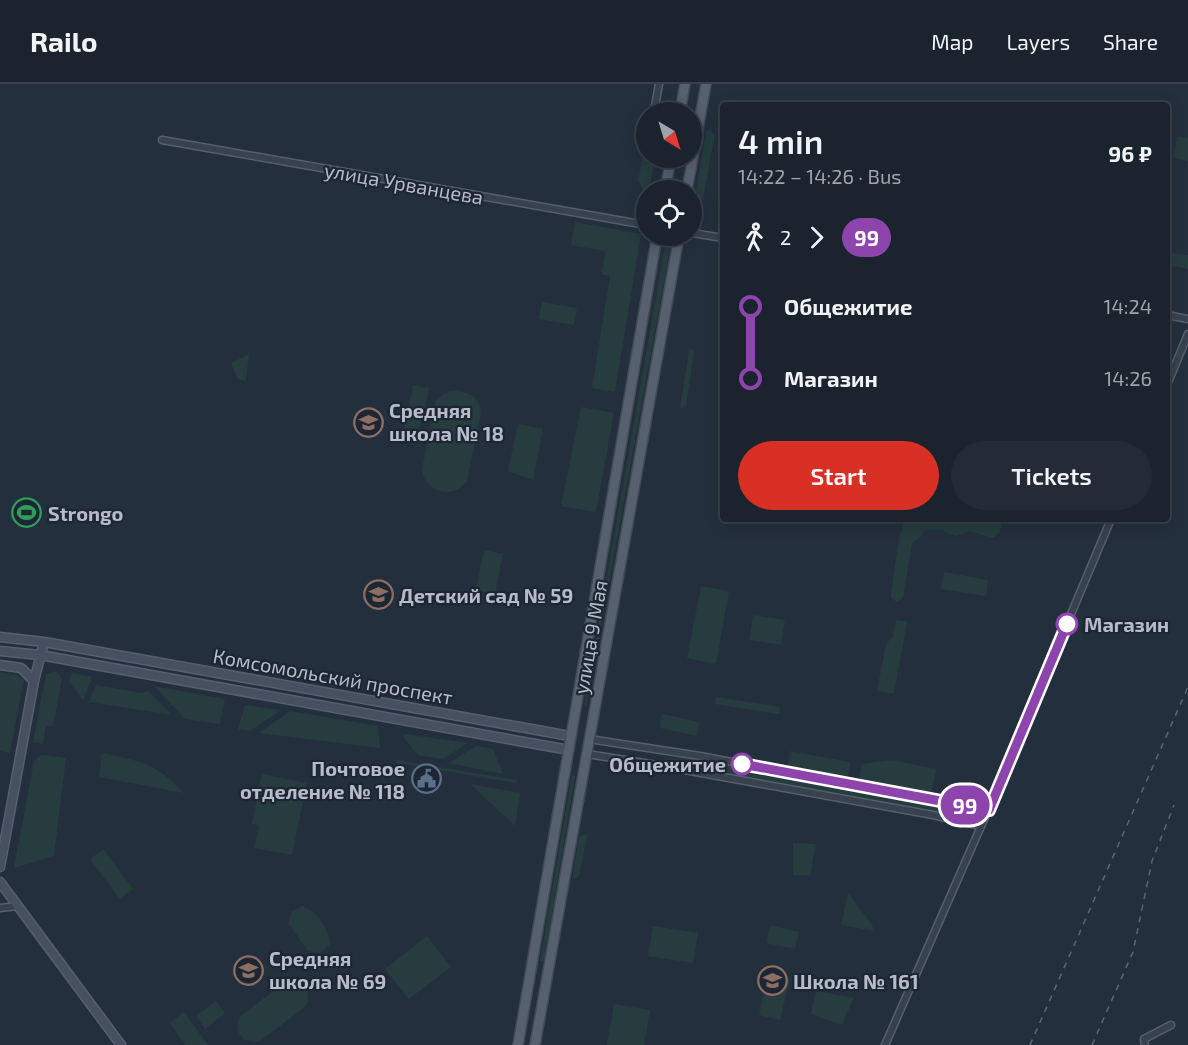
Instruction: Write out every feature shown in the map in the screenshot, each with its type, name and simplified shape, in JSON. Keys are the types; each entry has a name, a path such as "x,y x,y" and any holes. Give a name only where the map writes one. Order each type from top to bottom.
{"main road":[{"path":"682,102 685,84"},
{"path":"689,180 706,84"},
{"name":"улица 9 Мая","path":"518,1045 655,246"},
{"name":"улица 9 Мая","path":"535,1045 677,246"},
{"name":"Комсомольский проспект","path":"0,637 44,642 589,739"},
{"path":"0,867 34,681 44,642"},
{"name":"Комсомольский проспект","path":"0,651 40,655 587,754"},
{"path":"0,665 21,668 34,681"},
{"path":"264,695 266,681"},
{"path":"0,882 121,1045"}],"street":[{"path":"656,102 659,84"},
{"name":"улица Урванцева","path":"162,140 636,223"},
{"path":"702,235 720,238"},
{"path":"1170,316 1188,319"},
{"path":"1170,378 1188,334"},
{"path":"885,1045 989,810 1110,522"},
{"name":"Комсомольский проспект","path":"589,739 700,756 989,810"},
{"path":"657,765 660,750"},
{"name":"Комсомольский проспект","path":"587,754 933,815 981,826"},
{"path":"0,908 17,906"},
{"path":"1145,1045 1144,1039 1171,1025"}],"green space":[{"path":"708,130 715,134 702,206 702,180 698,180 700,168 702,168"},
{"path":"1177,136 1188,138 1188,161 1173,158"},
{"path":"641,168 653,168 651,180 638,180"},
{"path":"575,222 636,233 636,246 639,246 615,392 592,388 610,276 601,274 606,251 571,245"},
{"path":"665,246 670,248 586,708 584,706"},
{"path":"1170,252 1188,255 1188,269 1170,266"},
{"path":"542,302 577,308 574,325 539,319"},
{"path":"692,348 694,352 686,406 682,409 680,407 689,351"},
{"path":"249,354 246,381 238,379 231,363"},
{"path":"413,385 429,388 424,413 408,410"},
{"path":"451,391 472,395 478,402 481,413 467,481 454,491 447,492 428,484 422,469 436,401"},
{"path":"581,407 614,413 596,512 561,506"},
{"path":"406,417 421,419 416,444 402,442"},
{"path":"518,424 543,429 533,480 508,471"},
{"path":"902,522 1002,522 1000,532 993,538 969,531 956,536 941,530 924,531 920,538 912,543 903,598 897,602 891,598 891,594 899,537 903,528"},
{"path":"484,550 503,554 495,594 476,590"},
{"path":"944,572 988,580 986,596 941,589"},
{"path":"701,586 729,591 716,664 687,658"},
{"path":"753,615 785,620 781,645 749,640"},
{"path":"896,620 907,622 894,694 877,691 886,644 893,636"},
{"path":"56,671 62,679 53,726 46,726 43,744 33,742 46,674"},
{"path":"0,672 24,679 10,753 0,751"},
{"path":"71,673 92,677 83,700 69,682"},
{"path":"96,685 142,693 148,691 172,715 89,702"},
{"path":"154,686 225,699 220,724 185,719"},
{"path":"716,697 780,707 779,714 715,704"},
{"path":"245,705 281,710 250,731 238,729"},
{"path":"290,711 378,726 380,748 259,733"},
{"path":"663,714 699,722 697,736 660,728"},
{"path":"405,734 468,743 443,759 418,755 404,738"},
{"path":"476,746 493,749 503,774 449,763"},
{"path":"790,751 850,762 848,777 788,766"},
{"path":"102,753 156,769 184,793 99,777"},
{"path":"41,755 66,758 54,856 14,868 34,761"},
{"path":"664,758 690,759 973,810 970,818 663,762"},
{"path":"397,760 517,780 516,783 397,763"},
{"path":"891,760 936,769 931,795 859,781 862,764"},
{"path":"262,774 307,783 292,855 254,848 259,825 252,824"},
{"path":"572,775 575,776 544,961 540,961"},
{"path":"470,784 520,793 515,826"},
{"path":"585,833 587,836 579,876 574,879 579,838"},
{"path":"793,843 816,844 810,876 793,875"},
{"path":"103,849 133,889 120,899 90,859"},
{"path":"848,893 872,925 874,931 841,925"},
{"path":"302,906 317,916 328,933 330,944 321,953 308,951 289,924 291,912"},
{"path":"770,925 799,932 795,949 766,943"},
{"path":"653,926 698,933 693,963 648,956"},
{"path":"427,936 451,967 409,999 385,969"},
{"path":"768,974 790,979 780,1020 759,1015"},
{"path":"288,980 298,982 305,987 308,996 306,1006 263,1039 257,1042 244,1040 237,1030 239,1017"},
{"path":"816,991 854,998 842,1025 811,1014"},
{"path":"216,1001 225,1013 205,1029 196,1016"},
{"path":"614,1004 650,1010 644,1045 607,1045"},
{"path":"184,1012 208,1045 185,1045 170,1023"}],"railway":[{"path":"1030,1045 1188,687"},
{"path":"1092,1045 1133,952 1152,861 1174,805"}],"bus line":[{"name":"99","path":"742,764 989,810 1067,624"}],"place":[{"name":"Средняя школа № 18","path":"368,422"},
{"name":"Strongo","path":"27,513"},
{"name":"Детский сад № 59","path":"378,595"},
{"name":"Магазин","path":"1067,624"},
{"name":"Общежитие","path":"742,764"},
{"name":"Почтовое отделение № 118","path":"426,779"},
{"name":"Средняя школа № 69","path":"248,970"},
{"name":"Школа № 161","path":"772,981"}]}
